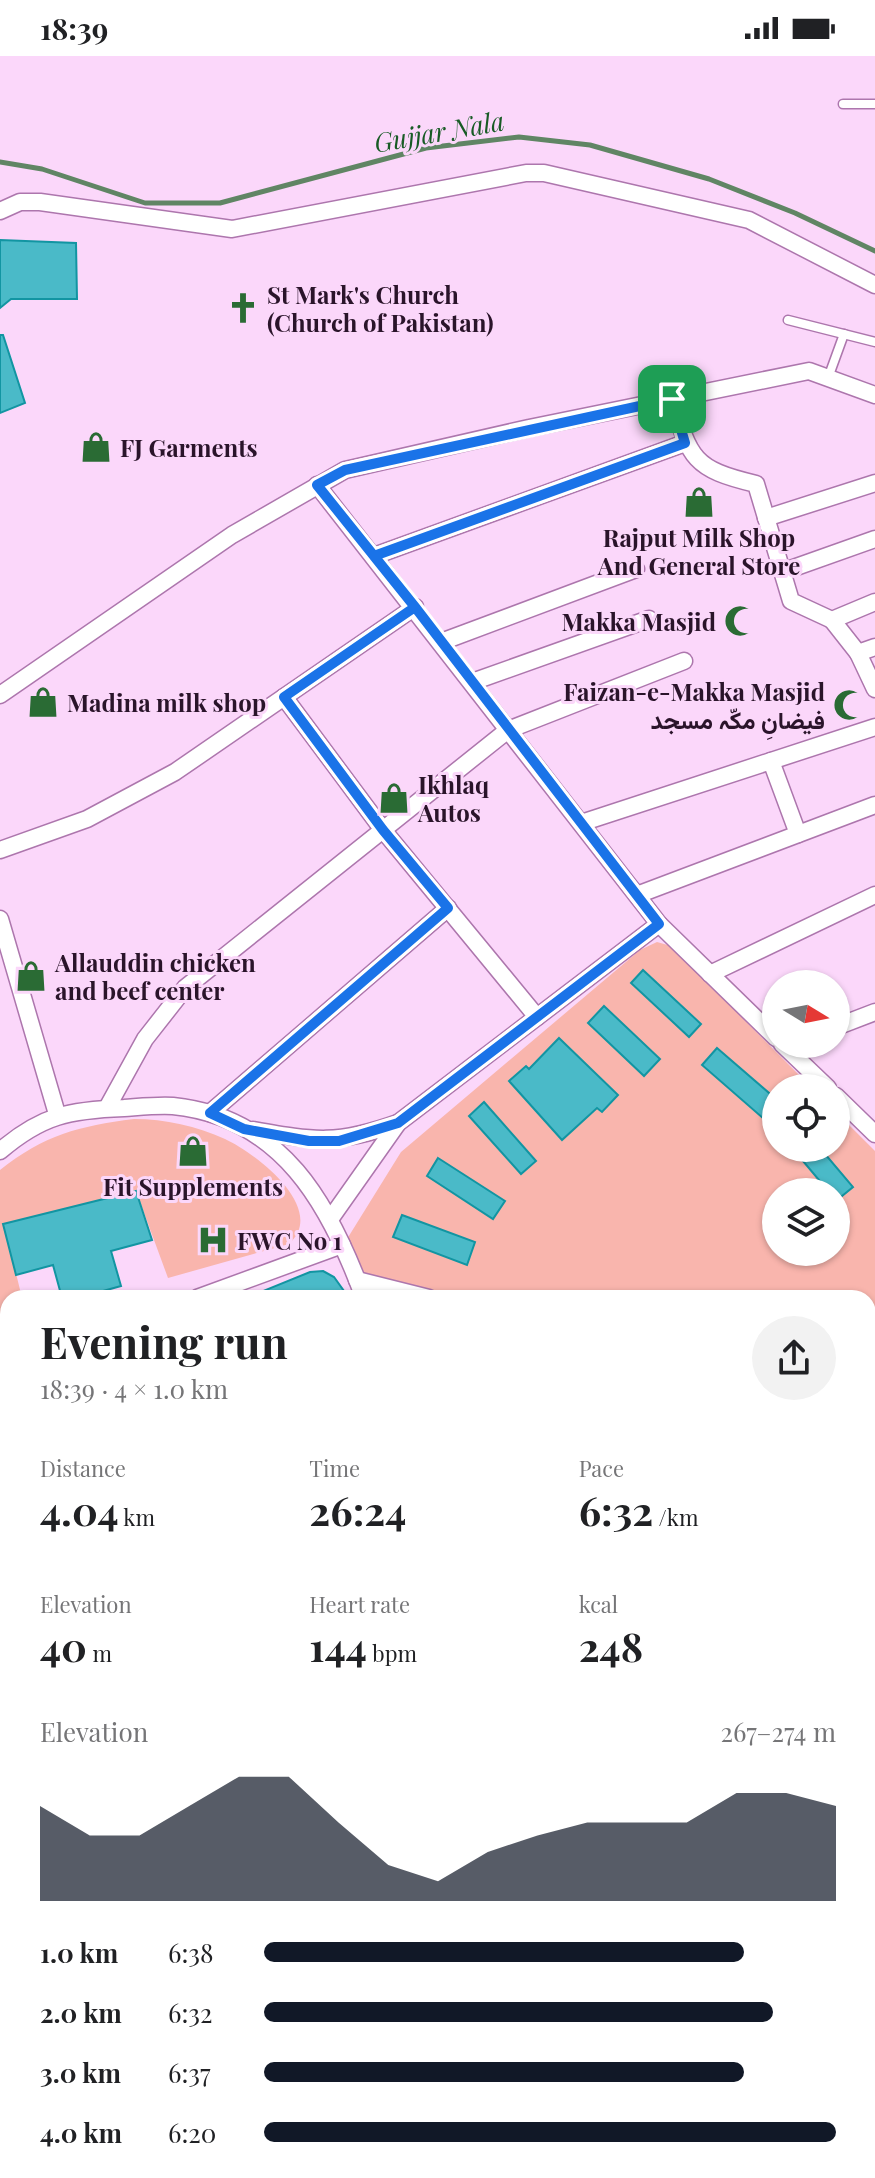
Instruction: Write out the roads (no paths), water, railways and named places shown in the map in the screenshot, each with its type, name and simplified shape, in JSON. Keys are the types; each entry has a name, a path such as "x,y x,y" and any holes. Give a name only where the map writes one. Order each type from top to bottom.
{"street":[{"path":"0,211 20,202 40,202 232,229 526,173 544,173 749,220 875,285"},
{"path":"0,695 232,535 345,470 809,371 875,395"},
{"path":"672,399 685,443 702,467 756,484 791,601 832,620 858,653 875,689"},
{"path":"374,556 685,443"},
{"path":"766,518 875,483"},
{"path":"317,485 659,924 762,1022"},
{"path":"782,572 875,539"},
{"path":"441,642 636,569"},
{"path":"832,620 875,602"},
{"path":"0,850 87,819 175,772 415,607"},
{"path":"472,682 649,619"},
{"path":"858,653 875,647"},
{"path":"107,1108 145,1039 185,988 508,730 684,661"},
{"path":"284,697 383,830 537,1017"},
{"path":"581,823 875,727"},
{"path":"771,761 798,834"},
{"path":"637,895 875,805"},
{"path":"710,974 875,895"},
{"path":"210,1113 448,908"},
{"path":"0,919 57,1114"},
{"path":"331,1218 398,1123 659,924"},
{"path":"850,1022 875,1012"},
{"path":"799,1058 814,1074"},
{"path":"0,1151 57,1114 107,1108 171,1106 210,1113 271,1145 298,1171 331,1218 361,1290"},
{"path":"850,1110 875,1134"},
{"path":"244,1129 309,1141 339,1141 398,1123"},
{"path":"219,1290 342,1245"},
{"path":"357,1280 397,1290"}],"lane":[{"path":"843,104 875,104"},
{"path":"788,320 875,342"},
{"path":"828,378 844,334"}],"waterway":[{"name":"Gujjar Nala","path":"0,162 42,169 145,203 220,203 426,148 519,137 590,145 709,179 795,213 875,251"}],"place":[{"name":"St Mark's Church (Church of Pakistan)","path":"243,308"},
{"name":"FJ Garments","path":"96,447"},
{"name":"Rajput Milk Shop And General Store","path":"699,502"},
{"name":"Makka Masjid","path":"740,621"},
{"name":"Madina milk shop","path":"43,702"},
{"name":"Faizan-e-Makka Masjid فیضانِ مکّہ مسجد","path":"849,705"},
{"name":"Ikhlaq Autos","path":"394,798"},
{"name":"Allauddin chicken and beef center","path":"31,976"},
{"name":"Fit Supplements","path":"193,1151"},
{"name":"FWC No 1","path":"213,1240"}]}
